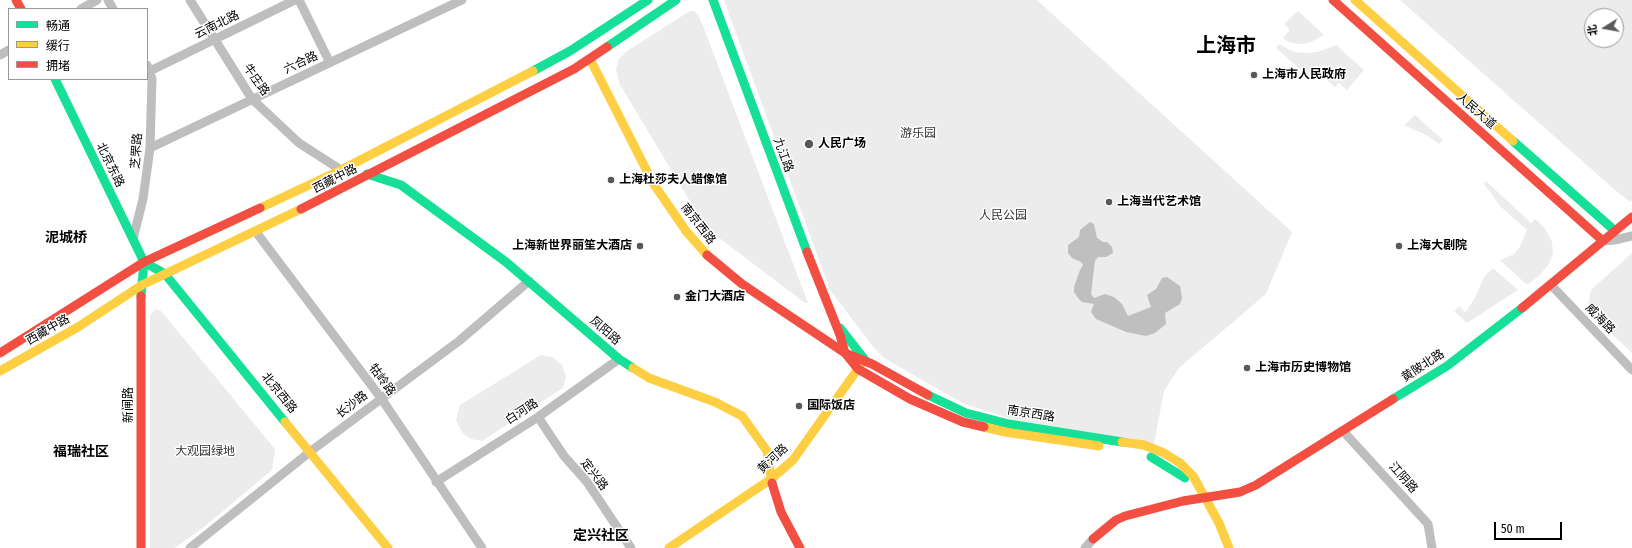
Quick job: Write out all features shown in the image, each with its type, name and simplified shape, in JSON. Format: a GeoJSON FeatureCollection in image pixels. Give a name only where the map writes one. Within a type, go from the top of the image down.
{"type":"FeatureCollection","features":[{"type":"Feature","properties":{"kind":"main road","name":"西藏中路"},"geometry":{"type":"LineString","coordinates":[[0,352],[144,262],[341,170],[484,98],[570,51],[648,0]]}},
{"type":"Feature","properties":{"kind":"main road","name":"西藏中路"},"geometry":{"type":"LineString","coordinates":[[0,372],[78,327],[142,285],[256,232],[372,174],[574,69],[676,0]]}},
{"type":"Feature","properties":{"kind":"main road","name":"九江路"},"geometry":{"type":"LineString","coordinates":[[713,0],[845,352]]}},
{"type":"Feature","properties":{"kind":"main road","name":"人民大道"},"geometry":{"type":"LineString","coordinates":[[1333,0],[1602,241]]}},
{"type":"Feature","properties":{"kind":"main road","name":"人民大道"},"geometry":{"type":"LineString","coordinates":[[1355,0],[1614,230]]}},
{"type":"Feature","properties":{"kind":"main road","name":"南京西路"},"geometry":{"type":"LineString","coordinates":[[590,59],[653,183],[686,231],[702,251],[742,284],[845,352],[865,360],[925,394],[966,413],[984,418],[1144,445],[1154,448],[1175,459],[1186,469],[1200,487],[1230,548]]}},
{"type":"Feature","properties":{"kind":"main road","name":"北京东路"},"geometry":{"type":"LineString","coordinates":[[55,80],[144,262]]}},
{"type":"Feature","properties":{"kind":"main road","name":"凤阳路"},"geometry":{"type":"LineString","coordinates":[[341,170],[372,174],[401,185],[506,262],[619,359],[649,378],[715,402],[742,416],[767,451],[771,479],[781,512],[800,548]]}},
{"type":"Feature","properties":{"kind":"main road","name":"黄陂北路"},"geometry":{"type":"LineString","coordinates":[[1093,539],[1116,520],[1125,516],[1178,502],[1240,492],[1256,485],[1446,366],[1551,285],[1614,230],[1632,217]]}},
{"type":"Feature","properties":{"kind":"main road","name":"北京西路"},"geometry":{"type":"LineString","coordinates":[[144,262],[165,274],[388,548]]}},
{"type":"Feature","properties":{"kind":"main road","name":"新闸路"},"geometry":{"type":"LineString","coordinates":[[141,548],[140,315],[144,262]]}},
{"type":"Feature","properties":{"kind":"main road","name":"九江路"},"geometry":{"type":"LineString","coordinates":[[832,317],[865,360]]}},
{"type":"Feature","properties":{"kind":"main road","name":"南京西路"},"geometry":{"type":"LineString","coordinates":[[845,352],[858,369],[910,399],[963,422],[1005,432],[1110,447],[1152,457],[1181,475],[1205,498]]}},
{"type":"Feature","properties":{"kind":"main road"},"geometry":{"type":"LineString","coordinates":[[0,376],[30,355]]}},
{"type":"Feature","properties":{"kind":"main road","name":"黄河路"},"geometry":{"type":"LineString","coordinates":[[669,548],[771,479],[793,460],[865,360]]}},
{"type":"Feature","properties":{"kind":"street"},"geometry":{"type":"LineString","coordinates":[[83,8],[97,0]]}},
{"type":"Feature","properties":{"kind":"street","name":"牛庄路"},"geometry":{"type":"LineString","coordinates":[[190,0],[252,99],[299,143],[341,170]]}},
{"type":"Feature","properties":{"kind":"street","name":"云南北路"},"geometry":{"type":"LineString","coordinates":[[149,68],[215,40],[295,0]]}},
{"type":"Feature","properties":{"kind":"street"},"geometry":{"type":"LineString","coordinates":[[299,0],[330,63]]}},
{"type":"Feature","properties":{"kind":"street","name":"六合路"},"geometry":{"type":"LineString","coordinates":[[150,148],[462,0]]}},
{"type":"Feature","properties":{"kind":"street","name":"芝罘路"},"geometry":{"type":"LineString","coordinates":[[133,239],[143,199],[150,148],[152,79],[149,68]]}},
{"type":"Feature","properties":{"kind":"street","name":"牯岭路"},"geometry":{"type":"LineString","coordinates":[[256,232],[381,398],[436,482],[482,548]]}},
{"type":"Feature","properties":{"kind":"street"},"geometry":{"type":"LineString","coordinates":[[1602,241],[1632,236]]}},
{"type":"Feature","properties":{"kind":"street","name":"长沙路"},"geometry":{"type":"LineString","coordinates":[[190,548],[310,451],[459,341],[529,281]]}},
{"type":"Feature","properties":{"kind":"street","name":"威海路"},"geometry":{"type":"LineString","coordinates":[[1551,285],[1632,370]]}},
{"type":"Feature","properties":{"kind":"street","name":"白河路"},"geometry":{"type":"LineString","coordinates":[[436,482],[538,417],[619,359]]}},
{"type":"Feature","properties":{"kind":"street","name":"定兴路"},"geometry":{"type":"LineString","coordinates":[[538,417],[564,456],[587,482],[631,548]]}},
{"type":"Feature","properties":{"kind":"street","name":"江阴路"},"geometry":{"type":"LineString","coordinates":[[1343,431],[1428,524],[1432,548]]}},
{"type":"Feature","properties":{"kind":"street"},"geometry":{"type":"LineString","coordinates":[[1085,548],[1093,539]]}},
{"type":"Feature","properties":{"kind":"green space","name":"人民公园"},"geometry":{"type":"Polygon","coordinates":[[[724,0],[1037,0],[1292,232],[1266,294],[1179,368],[1164,391],[1154,444],[1012,419],[964,404],[884,358],[874,348],[830,290],[724,0]]]}},
{"type":"Feature","properties":{"kind":"green space"},"geometry":{"type":"Polygon","coordinates":[[[1400,0],[1632,0],[1632,200],[1630,202],[1400,0]]]}},
{"type":"Feature","properties":{"kind":"green space"},"geometry":{"type":"Polygon","coordinates":[[[690,11],[694,11],[698,15],[703,26],[808,303],[805,303],[706,228],[619,83],[616,69],[619,59],[627,51],[690,11]]]}},
{"type":"Feature","properties":{"kind":"green space"},"geometry":{"type":"Polygon","coordinates":[[[1298,11],[1324,35],[1309,43],[1301,44],[1288,42],[1283,38],[1290,30],[1284,24],[1298,11]]]}},
{"type":"Feature","properties":{"kind":"green space"},"geometry":{"type":"Polygon","coordinates":[[[1279,44],[1294,52],[1308,53],[1318,52],[1336,45],[1364,70],[1347,90],[1339,83],[1335,87],[1318,72],[1311,79],[1276,48],[1279,44]]]}},
{"type":"Feature","properties":{"kind":"green space"},"geometry":{"type":"Polygon","coordinates":[[[1415,115],[1443,140],[1439,144],[1428,136],[1404,125],[1415,115]]]}},
{"type":"Feature","properties":{"kind":"green space"},"geometry":{"type":"Polygon","coordinates":[[[1486,181],[1531,223],[1535,219],[1544,227],[1552,241],[1553,253],[1549,264],[1539,276],[1528,284],[1526,284],[1500,260],[1514,254],[1519,248],[1527,230],[1501,207],[1484,184],[1486,181]]]}},
{"type":"Feature","properties":{"kind":"green space"},"geometry":{"type":"Polygon","coordinates":[[[1632,253],[1632,353],[1587,311],[1591,290],[1632,253]]]}},
{"type":"Feature","properties":{"kind":"green space"},"geometry":{"type":"Polygon","coordinates":[[[1493,268],[1518,290],[1467,323],[1454,311],[1459,306],[1465,312],[1468,309],[1476,296],[1484,277],[1493,268]]]}},
{"type":"Feature","properties":{"kind":"green space","name":"大观园绿地"},"geometry":{"type":"Polygon","coordinates":[[[155,309],[161,311],[275,449],[272,470],[204,527],[175,548],[150,548],[150,316],[155,309]]]}},
{"type":"Feature","properties":{"kind":"green space"},"geometry":{"type":"Polygon","coordinates":[[[541,355],[552,357],[562,365],[566,376],[563,388],[482,441],[471,439],[463,434],[456,420],[460,405],[541,355]]]}},
{"type":"Feature","properties":{"kind":"shaded area"},"geometry":{"type":"Polygon","coordinates":[[[1090,222],[1094,224],[1097,238],[1103,242],[1107,242],[1112,247],[1113,253],[1106,257],[1098,257],[1095,261],[1091,294],[1094,298],[1105,294],[1114,297],[1122,304],[1128,316],[1151,307],[1147,295],[1156,289],[1162,278],[1167,277],[1180,286],[1182,298],[1180,304],[1165,313],[1166,324],[1155,333],[1146,336],[1126,332],[1096,319],[1091,312],[1094,304],[1082,302],[1074,292],[1074,287],[1083,265],[1081,262],[1072,258],[1068,253],[1068,245],[1079,237],[1080,230],[1090,222]]]}},
{"type":"Feature","properties":{"kind":"traffic: fast"},"geometry":{"type":"LineString","coordinates":[[533,71],[570,51],[648,0]]}},
{"type":"Feature","properties":{"kind":"traffic: fast"},"geometry":{"type":"LineString","coordinates":[[607,47],[676,0]]}},
{"type":"Feature","properties":{"kind":"traffic: fast"},"geometry":{"type":"LineString","coordinates":[[713,0],[807,252]]}},
{"type":"Feature","properties":{"kind":"traffic: fast"},"geometry":{"type":"LineString","coordinates":[[55,80],[144,262],[141,296]]}},
{"type":"Feature","properties":{"kind":"traffic: fast"},"geometry":{"type":"LineString","coordinates":[[1513,141],[1614,230]]}},
{"type":"Feature","properties":{"kind":"traffic: fast"},"geometry":{"type":"LineString","coordinates":[[367,174],[401,185],[506,262],[619,359],[633,368]]}},
{"type":"Feature","properties":{"kind":"traffic: fast"},"geometry":{"type":"LineString","coordinates":[[144,262],[165,274],[285,422]]}},
{"type":"Feature","properties":{"kind":"traffic: fast"},"geometry":{"type":"LineString","coordinates":[[1393,399],[1447,366],[1522,308]]}},
{"type":"Feature","properties":{"kind":"traffic: fast"},"geometry":{"type":"LineString","coordinates":[[840,328],[865,360]]}},
{"type":"Feature","properties":{"kind":"traffic: fast"},"geometry":{"type":"LineString","coordinates":[[928,395],[966,413],[1009,424],[1122,442]]}},
{"type":"Feature","properties":{"kind":"traffic: fast"},"geometry":{"type":"LineString","coordinates":[[1151,457],[1185,478]]}},
{"type":"Feature","properties":{"kind":"traffic: slow"},"geometry":{"type":"LineString","coordinates":[[1355,0],[1513,141]]}},
{"type":"Feature","properties":{"kind":"traffic: slow"},"geometry":{"type":"LineString","coordinates":[[590,59],[653,183],[686,231],[707,255]]}},
{"type":"Feature","properties":{"kind":"traffic: slow"},"geometry":{"type":"LineString","coordinates":[[260,208],[341,170],[533,71]]}},
{"type":"Feature","properties":{"kind":"traffic: slow"},"geometry":{"type":"LineString","coordinates":[[0,371],[78,327],[142,285],[301,209]]}},
{"type":"Feature","properties":{"kind":"traffic: slow"},"geometry":{"type":"LineString","coordinates":[[669,548],[771,479],[793,460],[862,363]]}},
{"type":"Feature","properties":{"kind":"traffic: slow"},"geometry":{"type":"LineString","coordinates":[[633,368],[649,378],[715,402],[742,416],[767,451],[772,483]]}},
{"type":"Feature","properties":{"kind":"traffic: slow"},"geometry":{"type":"LineString","coordinates":[[285,422],[388,548]]}},
{"type":"Feature","properties":{"kind":"traffic: slow"},"geometry":{"type":"LineString","coordinates":[[984,427],[1005,432],[1099,446]]}},
{"type":"Feature","properties":{"kind":"traffic: slow"},"geometry":{"type":"LineString","coordinates":[[1122,442],[1144,445],[1164,453],[1180,463],[1193,476],[1219,523],[1229,548]]}},
{"type":"Feature","properties":{"kind":"traffic: jam"},"geometry":{"type":"LineString","coordinates":[[16,0],[20,8]]}},
{"type":"Feature","properties":{"kind":"traffic: jam"},"geometry":{"type":"LineString","coordinates":[[1333,0],[1603,241]]}},
{"type":"Feature","properties":{"kind":"traffic: jam"},"geometry":{"type":"LineString","coordinates":[[301,209],[574,69],[607,47]]}},
{"type":"Feature","properties":{"kind":"traffic: jam"},"geometry":{"type":"LineString","coordinates":[[0,353],[144,262],[260,208]]}},
{"type":"Feature","properties":{"kind":"traffic: jam"},"geometry":{"type":"LineString","coordinates":[[1522,308],[1632,217]]}},
{"type":"Feature","properties":{"kind":"traffic: jam"},"geometry":{"type":"LineString","coordinates":[[807,252],[840,335],[845,353],[858,369],[910,399],[963,422],[984,427]]}},
{"type":"Feature","properties":{"kind":"traffic: jam"},"geometry":{"type":"LineString","coordinates":[[707,255],[742,284],[845,353],[872,364],[928,395]]}},
{"type":"Feature","properties":{"kind":"traffic: jam"},"geometry":{"type":"LineString","coordinates":[[141,296],[141,548]]}},
{"type":"Feature","properties":{"kind":"traffic: jam"},"geometry":{"type":"LineString","coordinates":[[1093,539],[1116,520],[1125,516],[1183,501],[1240,492],[1256,485],[1393,399]]}},
{"type":"Feature","properties":{"kind":"traffic: jam"},"geometry":{"type":"LineString","coordinates":[[772,483],[781,512],[800,548]]}},
{"type":"Feature","properties":{"kind":"place","name":"上海市人民政府"},"geometry":{"type":"Point","coordinates":[1254,75]}},
{"type":"Feature","properties":{"kind":"place","name":"人民广场"},"geometry":{"type":"Point","coordinates":[809,144]}},
{"type":"Feature","properties":{"kind":"place","name":"上海杜莎夫人蜡像馆"},"geometry":{"type":"Point","coordinates":[611,180]}},
{"type":"Feature","properties":{"kind":"place","name":"上海当代艺术馆"},"geometry":{"type":"Point","coordinates":[1109,202]}},
{"type":"Feature","properties":{"kind":"place","name":"上海新世界丽笙大酒店"},"geometry":{"type":"Point","coordinates":[640,246]}},
{"type":"Feature","properties":{"kind":"place","name":"上海大剧院"},"geometry":{"type":"Point","coordinates":[1399,246]}},
{"type":"Feature","properties":{"kind":"place","name":"金门大酒店"},"geometry":{"type":"Point","coordinates":[677,297]}},
{"type":"Feature","properties":{"kind":"place","name":"上海市历史博物馆"},"geometry":{"type":"Point","coordinates":[1247,368]}},
{"type":"Feature","properties":{"kind":"place","name":"国际饭店"},"geometry":{"type":"Point","coordinates":[799,406]}},
{"type":"Feature","properties":{"kind":"district","name":"上海市"},"geometry":{"type":"Point","coordinates":[1226,46]}},
{"type":"Feature","properties":{"kind":"district","name":"泥城桥"},"geometry":{"type":"Point","coordinates":[66,238]}},
{"type":"Feature","properties":{"kind":"district","name":"福瑞社区"},"geometry":{"type":"Point","coordinates":[81,452]}},
{"type":"Feature","properties":{"kind":"district","name":"定兴社区"},"geometry":{"type":"Point","coordinates":[601,536]}},
{"type":"Feature","properties":{"kind":"park label","name":"游乐园"},"geometry":{"type":"Point","coordinates":[918,134]}}]}
